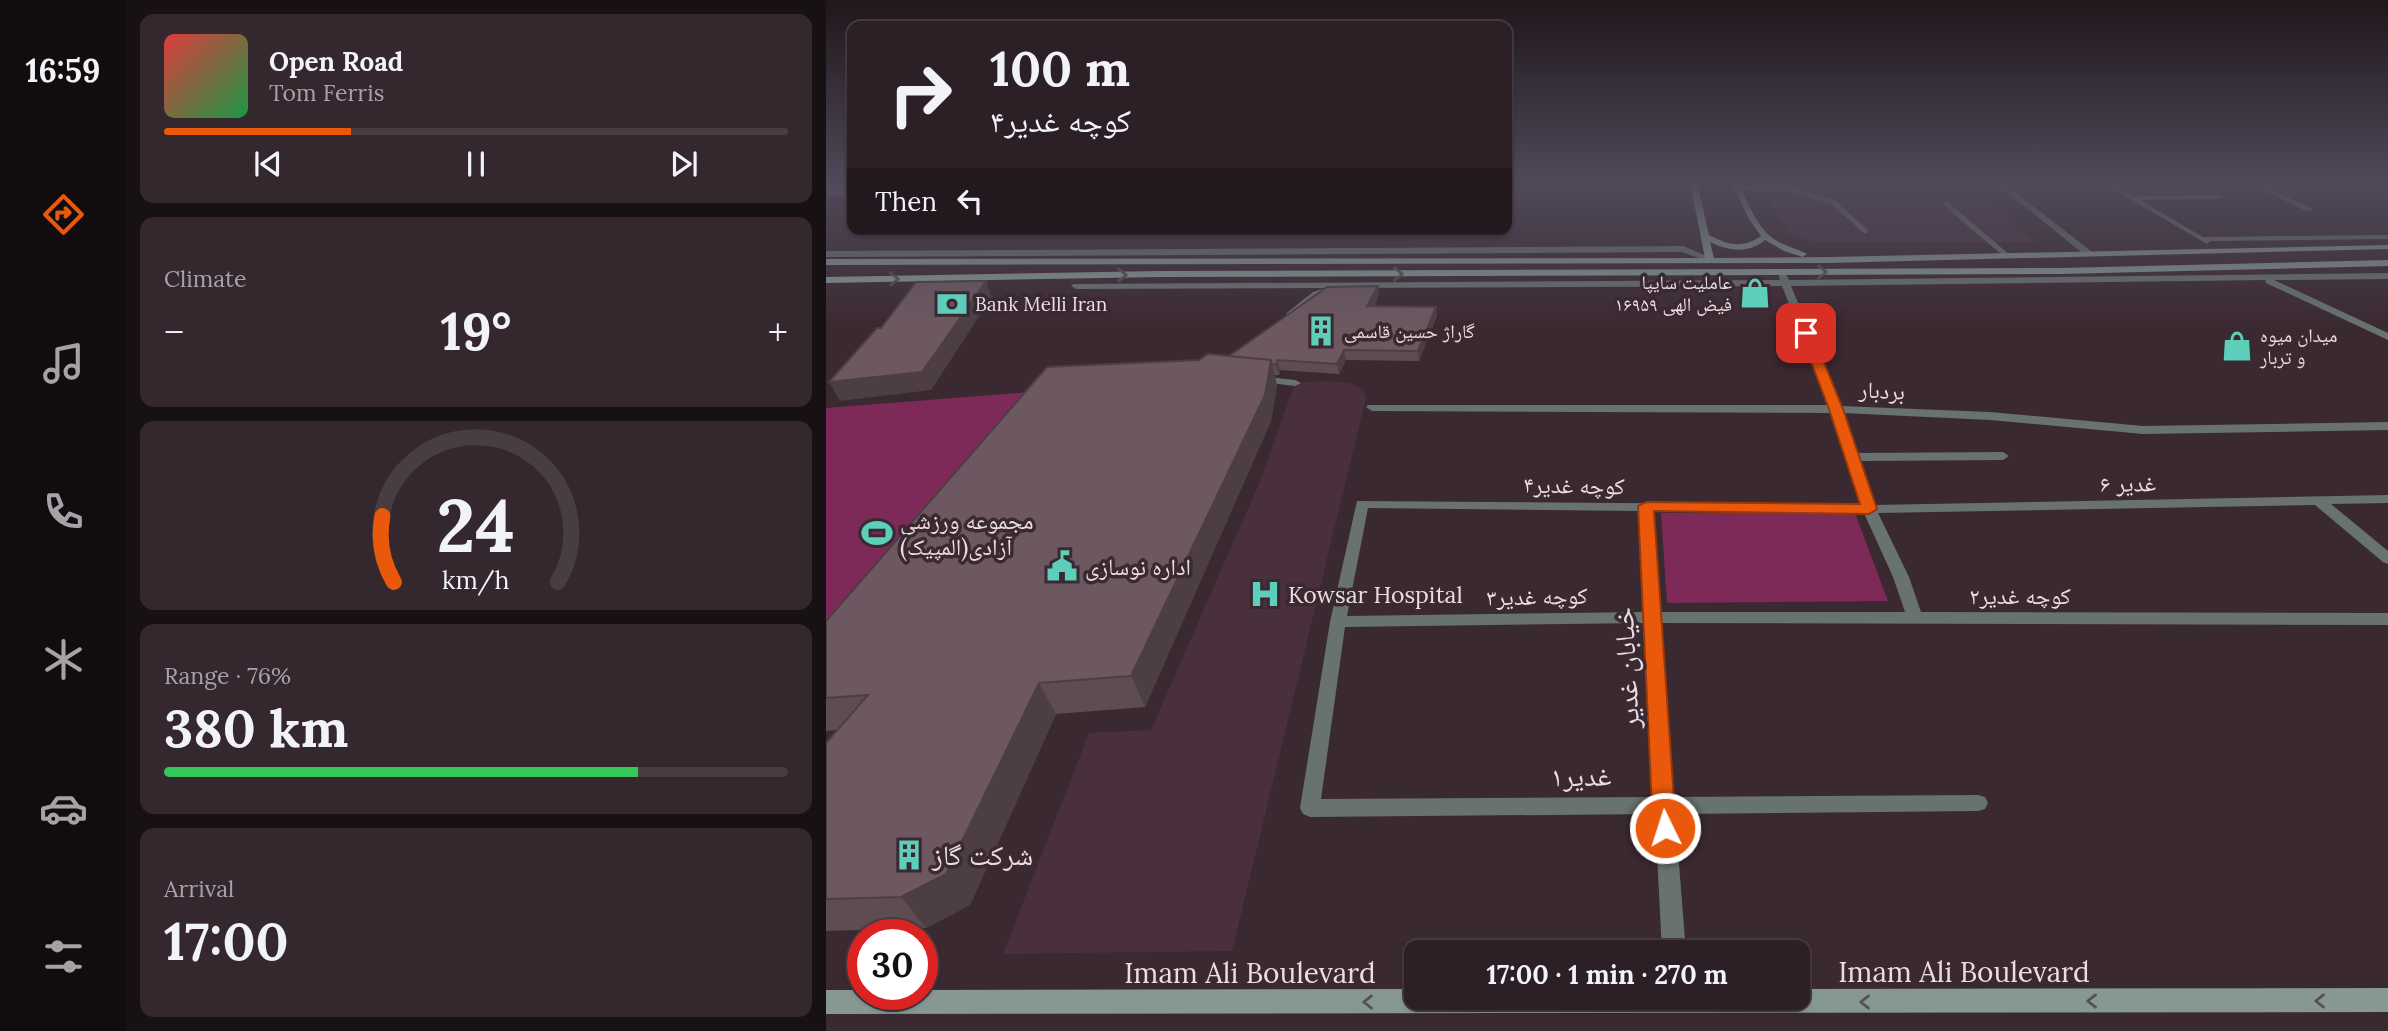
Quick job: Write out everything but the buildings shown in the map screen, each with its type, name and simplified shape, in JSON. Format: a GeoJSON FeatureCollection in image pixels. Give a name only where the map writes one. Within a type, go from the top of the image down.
{"type":"FeatureCollection","features":[{"type":"Feature","properties":{"kind":"main road"},"geometry":{"type":"LineString","coordinates":[[1705,230],[1710,259]]}},
{"type":"Feature","properties":{"kind":"main road"},"geometry":{"type":"LineString","coordinates":[[1759,230],[1763,238],[1790,251],[1828,260]]}},
{"type":"Feature","properties":{"kind":"main road"},"geometry":{"type":"LineString","coordinates":[[1707,237],[1726,247],[1738,248],[1749,247],[1763,238]]}},
{"type":"Feature","properties":{"kind":"main road"},"geometry":{"type":"LineString","coordinates":[[826,262],[1517,255],[1828,260],[2388,247]]}},
{"type":"Feature","properties":{"kind":"main road"},"geometry":{"type":"LineString","coordinates":[[2298,248],[2290,253],[2308,260],[2366,264]]}},
{"type":"Feature","properties":{"kind":"main road"},"geometry":{"type":"LineString","coordinates":[[2221,250],[2251,257],[2259,262],[2240,267]]}},
{"type":"Feature","properties":{"kind":"main road"},"geometry":{"type":"LineString","coordinates":[[1075,261],[1085,253]]}},
{"type":"Feature","properties":{"kind":"main road"},"geometry":{"type":"LineString","coordinates":[[887,262],[900,254]]}},
{"type":"Feature","properties":{"kind":"main road"},"geometry":{"type":"LineString","coordinates":[[826,280],[1267,274],[1783,278],[2388,263]]}},
{"type":"Feature","properties":{"kind":"main road","name":"Imam Ali Boulevard"},"geometry":{"type":"LineString","coordinates":[[1810,1000],[2388,1000]]}},
{"type":"Feature","properties":{"kind":"main road","name":"Imam Ali Boulevard"},"geometry":{"type":"LineString","coordinates":[[826,1002],[1404,1001]]}},
{"type":"Feature","properties":{"kind":"street"},"geometry":{"type":"LineString","coordinates":[[2058,230],[2088,253]]}},
{"type":"Feature","properties":{"kind":"street"},"geometry":{"type":"LineString","coordinates":[[2186,230],[2221,250]]}},
{"type":"Feature","properties":{"kind":"street"},"geometry":{"type":"LineString","coordinates":[[2201,239],[2388,237]]}},
{"type":"Feature","properties":{"kind":"street"},"geometry":{"type":"LineString","coordinates":[[826,254],[1517,255]]}},
{"type":"Feature","properties":{"kind":"street"},"geometry":{"type":"LineString","coordinates":[[2240,267],[2388,337]]}},
{"type":"Feature","properties":{"kind":"street"},"geometry":{"type":"LineString","coordinates":[[1267,274],[1316,294]]}},
{"type":"Feature","properties":{"kind":"street"},"geometry":{"type":"LineString","coordinates":[[1280,322],[1316,294],[1367,274]]}},
{"type":"Feature","properties":{"kind":"street"},"geometry":{"type":"LineString","coordinates":[[1076,286],[1783,278],[2265,279],[2388,276]]}},
{"type":"Feature","properties":{"kind":"street"},"geometry":{"type":"LineString","coordinates":[[1783,278],[1836,409],[1869,509],[1901,577],[1915,617]]}},
{"type":"Feature","properties":{"kind":"street"},"geometry":{"type":"LineString","coordinates":[[1245,377],[1295,383]]}},
{"type":"Feature","properties":{"kind":"street","name":"بردبار"},"geometry":{"type":"LineString","coordinates":[[1372,407],[1836,409],[1990,416],[2143,430],[2388,426]]}},
{"type":"Feature","properties":{"kind":"street"},"geometry":{"type":"LineString","coordinates":[[1852,457],[2003,456]]}},
{"type":"Feature","properties":{"kind":"street","name":"غدیر ۶"},"geometry":{"type":"LineString","coordinates":[[1869,509],[2388,499]]}},
{"type":"Feature","properties":{"kind":"street"},"geometry":{"type":"LineString","coordinates":[[2319,501],[2388,559]]}},
{"type":"Feature","properties":{"kind":"street","name":"کوچه غدیر۴"},"geometry":{"type":"LineString","coordinates":[[1338,622],[1362,504],[1869,509]]}},
{"type":"Feature","properties":{"kind":"street","name":"خیابان غدیر"},"geometry":{"type":"LineString","coordinates":[[1646,506],[1673,940]]}},
{"type":"Feature","properties":{"kind":"street","name":"کوچه غدیر۳"},"geometry":{"type":"LineString","coordinates":[[1338,622],[1653,617]]}},
{"type":"Feature","properties":{"kind":"street","name":"کوچه غدیر۲"},"geometry":{"type":"LineString","coordinates":[[1653,617],[2388,619]]}},
{"type":"Feature","properties":{"kind":"street","name":"غدیر۱"},"geometry":{"type":"LineString","coordinates":[[1338,622],[1310,808],[1663,803],[1978,803]]}},
{"type":"Feature","properties":{"kind":"lane"},"geometry":{"type":"LineString","coordinates":[[1977,230],[2006,255]]}},
{"type":"Feature","properties":{"kind":"shaded area"},"geometry":{"type":"Polygon","coordinates":[[[1787,230],[2022,230],[2037,242],[1814,242],[1790,235],[1787,230]]]}},
{"type":"Feature","properties":{"kind":"shaded area","name":"Kowsar Hospital"},"geometry":{"type":"Polygon","coordinates":[[[1295,383],[1350,383],[1363,390],[1366,398],[1232,951],[1003,954],[1089,733],[1151,730],[1261,479],[1295,383]]]}},
{"type":"Feature","properties":{"kind":"shaded area","name":"مجموعه ورزشی آزادی(المپیک)"},"geometry":{"type":"Polygon","coordinates":[[[1044,391],[826,657],[826,408],[1044,391]]]}},
{"type":"Feature","properties":{"kind":"shaded area"},"geometry":{"type":"Polygon","coordinates":[[[1661,513],[1855,513],[1888,601],[1667,603],[1661,513]]]}},
{"type":"Feature","properties":{"kind":"place","name":"عاملیت سایپا ۱۶۹۵۹ فیض الهی"},"geometry":{"type":"Point","coordinates":[1755,293]}},
{"type":"Feature","properties":{"kind":"place","name":"Bank Melli Iran"},"geometry":{"type":"Point","coordinates":[952,304]}},
{"type":"Feature","properties":{"kind":"place","name":"گاراژ حسین قاسمی"},"geometry":{"type":"Point","coordinates":[1321,331]}},
{"type":"Feature","properties":{"kind":"place","name":"میدان میوه و تربار"},"geometry":{"type":"Point","coordinates":[2237,346]}},
{"type":"Feature","properties":{"kind":"place","name":"مجموعه ورزشی آزادی(المپیک)"},"geometry":{"type":"Point","coordinates":[877,533]}},
{"type":"Feature","properties":{"kind":"place","name":"اداره نوسازی"},"geometry":{"type":"Point","coordinates":[1062,566]}},
{"type":"Feature","properties":{"kind":"place","name":"Kowsar Hospital"},"geometry":{"type":"Point","coordinates":[1265,594]}},
{"type":"Feature","properties":{"kind":"place","name":"شرکت گاز"},"geometry":{"type":"Point","coordinates":[909,855]}},
{"type":"Feature","properties":{"kind":"route"},"geometry":{"type":"LineString","coordinates":[[1665,828],[1646,506],[1869,509],[1836,409],[1806,333]]}}]}
